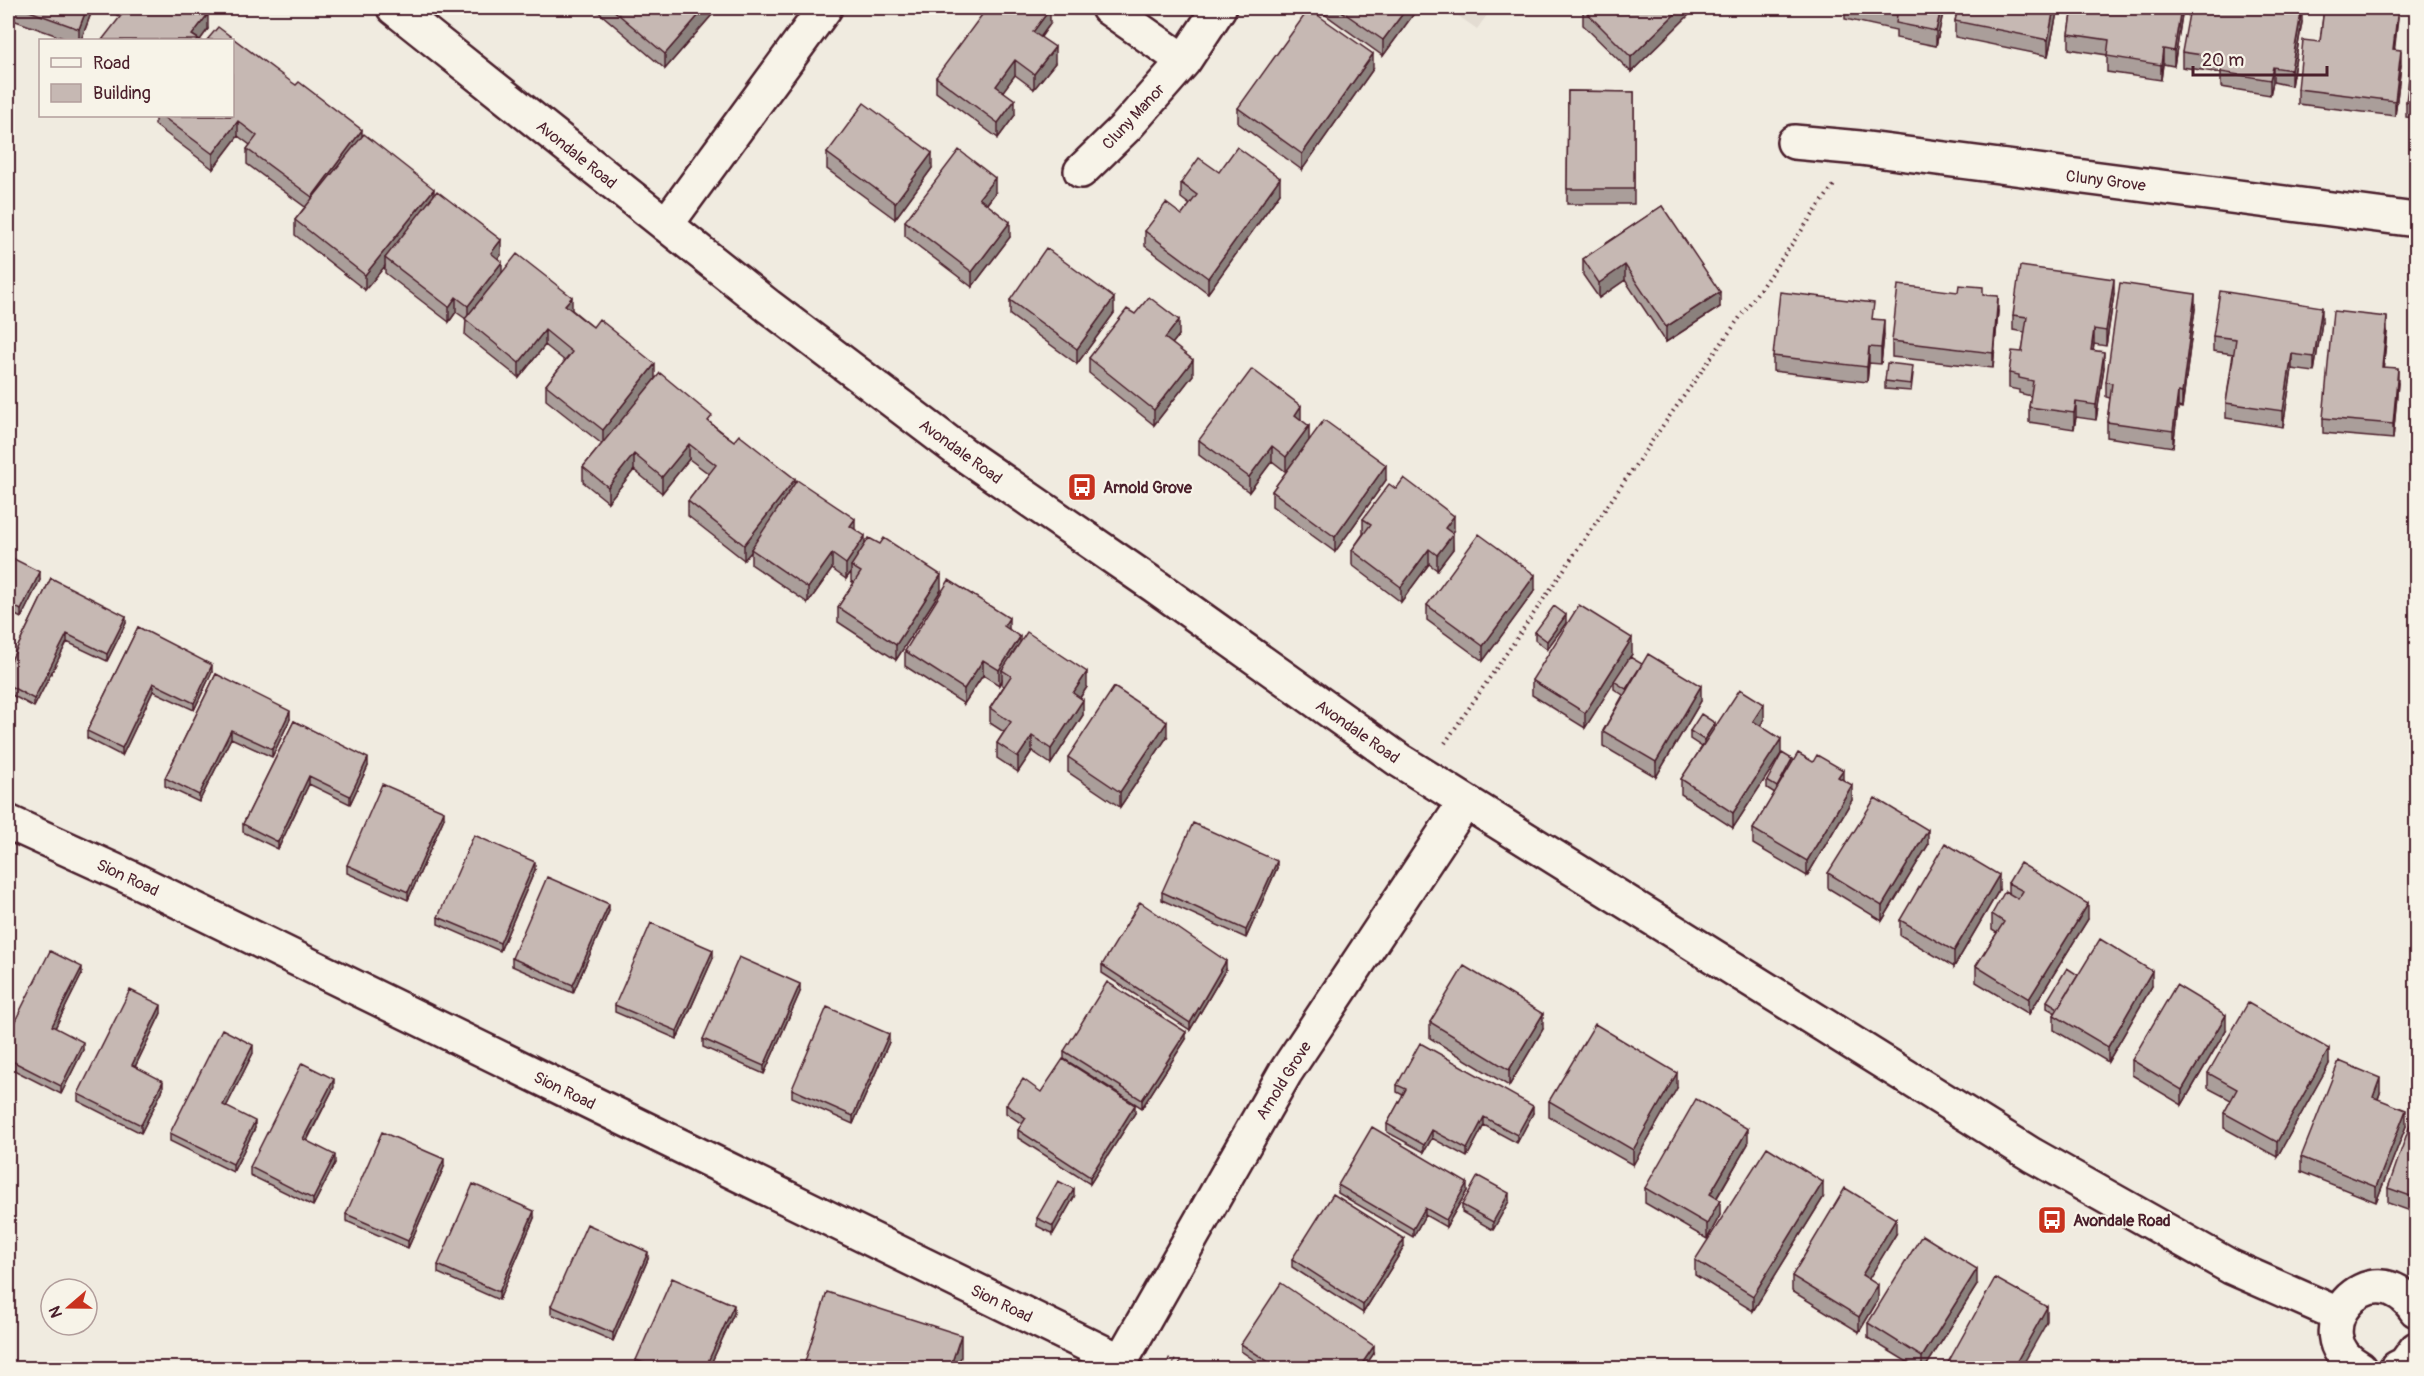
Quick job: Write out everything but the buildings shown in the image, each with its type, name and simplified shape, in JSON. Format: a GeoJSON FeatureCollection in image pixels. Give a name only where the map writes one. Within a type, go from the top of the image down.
{"type":"FeatureCollection","features":[{"type":"Feature","properties":{"kind":"street","name":"Avondale Road"},"geometry":{"type":"LineString","coordinates":[[394,8],[768,306],[962,453],[1155,585],[1423,776],[2032,1155],[2231,1267],[2342,1308]]}},
{"type":"Feature","properties":{"kind":"street"},"geometry":{"type":"LineString","coordinates":[[666,225],[825,8]]}},
{"type":"Feature","properties":{"kind":"street"},"geometry":{"type":"LineString","coordinates":[[1108,8],[1184,61]]}},
{"type":"Feature","properties":{"kind":"street","name":"Cluny Manor"},"geometry":{"type":"LineString","coordinates":[[1082,171],[1126,127],[1184,61],[1220,8]]}},
{"type":"Feature","properties":{"kind":"street","name":"Cluny Grove"},"geometry":{"type":"LineString","coordinates":[[1794,142],[1860,148],[2416,220]]}},
{"type":"Feature","properties":{"kind":"street","name":"Arnold Grove"},"geometry":{"type":"LineString","coordinates":[[1119,1365],[1285,1073],[1465,802]]}},
{"type":"Feature","properties":{"kind":"street","name":"Sion Road"},"geometry":{"type":"LineString","coordinates":[[8,822],[131,878],[1119,1365]]}},
{"type":"Feature","properties":{"kind":"street"},"geometry":{"type":"LineString","coordinates":[[2360,1368],[2343,1355],[2337,1342],[2335,1328],[2342,1308],[2357,1292],[2370,1287],[2385,1287],[2399,1292],[2410,1300],[2416,1310]]}},
{"type":"Feature","properties":{"kind":"path"},"geometry":{"type":"LineString","coordinates":[[1423,776],[1654,438],[1860,148]]}},
{"type":"Feature","properties":{"kind":"shaded area"},"geometry":{"type":"Polygon","coordinates":[[[1447,8],[1492,8],[1477,29],[1447,8]]]}},
{"type":"Feature","properties":{"kind":"place","name":"Arnold Grove"},"geometry":{"type":"Point","coordinates":[1082,487]}},
{"type":"Feature","properties":{"kind":"place","name":"Avondale Road"},"geometry":{"type":"Point","coordinates":[2052,1220]}}]}
